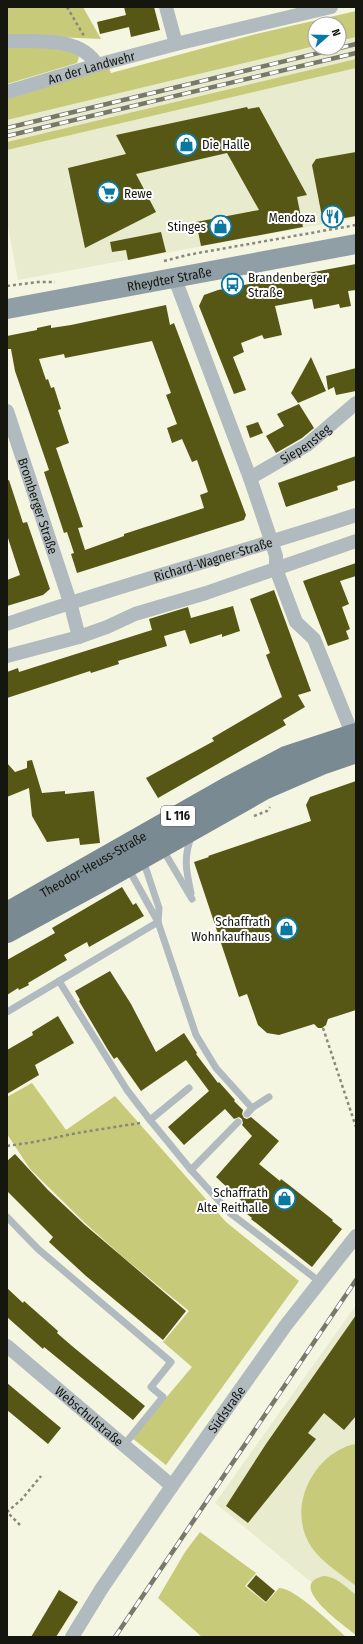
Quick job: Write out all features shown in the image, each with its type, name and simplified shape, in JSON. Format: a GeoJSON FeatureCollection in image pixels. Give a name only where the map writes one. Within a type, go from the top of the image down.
{"type":"FeatureCollection","features":[{"type":"Feature","properties":{"kind":"main road","name":"Rheydter Straße"},"geometry":{"type":"LineString","coordinates":[[7,309],[175,279],[356,244]]}},
{"type":"Feature","properties":{"kind":"main road","name":"Theodor-Heuss-Straße"},"geometry":{"type":"LineString","coordinates":[[7,913],[129,855],[163,845],[264,789],[324,763],[355,740]]}},
{"type":"Feature","properties":{"kind":"main road","name":"Theodor-Heuss-Straße"},"geometry":{"type":"LineString","coordinates":[[7,932],[129,855],[170,820],[227,788],[286,758],[355,740]]}},
{"type":"Feature","properties":{"kind":"street"},"geometry":{"type":"LineString","coordinates":[[166,7],[176,44]]}},
{"type":"Feature","properties":{"kind":"street","name":"An der Landwehr"},"geometry":{"type":"LineString","coordinates":[[7,92],[95,61],[176,44],[331,7]]}},
{"type":"Feature","properties":{"kind":"street"},"geometry":{"type":"LineString","coordinates":[[7,41],[65,43],[79,48],[95,61]]}},
{"type":"Feature","properties":{"kind":"street"},"geometry":{"type":"LineString","coordinates":[[175,279],[250,478],[272,542],[276,556],[276,569],[296,622],[314,639],[355,740]]}},
{"type":"Feature","properties":{"kind":"street","name":"Siepensteg"},"geometry":{"type":"LineString","coordinates":[[250,478],[307,446],[356,403]]}},
{"type":"Feature","properties":{"kind":"street","name":"Bromberger Straße"},"geometry":{"type":"LineString","coordinates":[[7,411],[70,602]]}},
{"type":"Feature","properties":{"kind":"street","name":"Richard-Wagner-Straße"},"geometry":{"type":"LineString","coordinates":[[7,624],[70,602],[272,542],[356,515]]}},
{"type":"Feature","properties":{"kind":"street","name":"Richard-Wagner-Straße"},"geometry":{"type":"LineString","coordinates":[[7,656],[79,637],[107,627],[135,614],[206,593],[356,541]]}},
{"type":"Feature","properties":{"kind":"street"},"geometry":{"type":"LineString","coordinates":[[70,602],[79,637]]}},
{"type":"Feature","properties":{"kind":"street","name":"Südstraße"},"geometry":{"type":"LineString","coordinates":[[72,1637],[102,1588],[286,1325],[356,1236]]}},
{"type":"Feature","properties":{"kind":"street","name":"Webschulstraße"},"geometry":{"type":"LineString","coordinates":[[7,1346],[172,1486]]}},
{"type":"Feature","properties":{"kind":"lane"},"geometry":{"type":"LineString","coordinates":[[170,820],[163,845],[166,855],[192,899],[185,865],[189,842],[196,826]]}},
{"type":"Feature","properties":{"kind":"lane"},"geometry":{"type":"LineString","coordinates":[[129,855],[132,875],[158,922],[196,1035],[216,1068],[249,1111],[269,1097]]}},
{"type":"Feature","properties":{"kind":"lane"},"geometry":{"type":"LineString","coordinates":[[129,855],[145,866],[159,908],[158,922]]}},
{"type":"Feature","properties":{"kind":"lane"},"geometry":{"type":"LineString","coordinates":[[7,1012],[158,922]]}},
{"type":"Feature","properties":{"kind":"lane"},"geometry":{"type":"LineString","coordinates":[[58,981],[127,1090],[191,1170],[230,1213],[320,1282]]}},
{"type":"Feature","properties":{"kind":"lane"},"geometry":{"type":"LineString","coordinates":[[150,1120],[189,1088]]}},
{"type":"Feature","properties":{"kind":"lane"},"geometry":{"type":"LineString","coordinates":[[191,1170],[238,1122]]}},
{"type":"Feature","properties":{"kind":"lane"},"geometry":{"type":"LineString","coordinates":[[7,1217],[38,1249],[171,1362],[151,1387],[163,1397],[124,1445]]}},
{"type":"Feature","properties":{"kind":"path"},"geometry":{"type":"LineString","coordinates":[[67,7],[86,39],[95,61]]}},
{"type":"Feature","properties":{"kind":"path"},"geometry":{"type":"LineString","coordinates":[[158,263],[187,255],[356,224]]}},
{"type":"Feature","properties":{"kind":"path"},"geometry":{"type":"LineString","coordinates":[[7,286],[61,281]]}},
{"type":"Feature","properties":{"kind":"path"},"geometry":{"type":"LineString","coordinates":[[323,1028],[356,1127]]}},
{"type":"Feature","properties":{"kind":"path"},"geometry":{"type":"LineString","coordinates":[[7,1146],[135,1124],[150,1120]]}},
{"type":"Feature","properties":{"kind":"path"},"geometry":{"type":"LineString","coordinates":[[20,1524],[7,1512],[22,1499],[41,1476]]}},
{"type":"Feature","properties":{"kind":"shaded area"},"geometry":{"type":"Polygon","coordinates":[[[356,37],[356,59],[7,142],[7,120],[307,48],[307,56],[347,56],[347,39],[356,37]]]}},
{"type":"Feature","properties":{"kind":"shaded area"},"geometry":{"type":"Polygon","coordinates":[[[356,68],[356,218],[18,280],[7,222],[7,150],[356,68]]]}},
{"type":"Feature","properties":{"kind":"shaded area"},"geometry":{"type":"Polygon","coordinates":[[[356,1305],[356,1619],[215,1503],[356,1305]]]}},
{"type":"Feature","properties":{"kind":"green space"},"geometry":{"type":"Polygon","coordinates":[[[7,7],[83,7],[101,39],[7,35],[7,7]]]}},
{"type":"Feature","properties":{"kind":"green space"},"geometry":{"type":"Polygon","coordinates":[[[356,11],[356,37],[347,39],[347,16],[334,16],[356,11]]]}},
{"type":"Feature","properties":{"kind":"green space"},"geometry":{"type":"Polygon","coordinates":[[[307,22],[307,48],[7,120],[7,99],[109,68],[111,73],[256,34],[307,22]]]}},
{"type":"Feature","properties":{"kind":"green space"},"geometry":{"type":"Polygon","coordinates":[[[7,45],[70,48],[79,57],[77,63],[7,84],[7,45]]]}},
{"type":"Feature","properties":{"kind":"green space"},"geometry":{"type":"Polygon","coordinates":[[[356,59],[356,68],[7,150],[7,142],[356,59]]]}},
{"type":"Feature","properties":{"kind":"green space"},"geometry":{"type":"Polygon","coordinates":[[[32,1083],[66,1130],[115,1096],[226,1222],[299,1281],[166,1465],[132,1438],[192,1367],[163,1342],[189,1311],[123,1257],[86,1224],[30,1169],[7,1134],[7,1097],[32,1083]]]}},
{"type":"Feature","properties":{"kind":"green space"},"geometry":{"type":"Polygon","coordinates":[[[356,1444],[356,1586],[327,1564],[312,1548],[302,1523],[301,1511],[307,1486],[313,1474],[321,1464],[337,1451],[356,1444]]]}},
{"type":"Feature","properties":{"kind":"green space"},"geometry":{"type":"Polygon","coordinates":[[[200,1532],[256,1573],[245,1586],[266,1603],[279,1588],[286,1589],[314,1608],[346,1637],[202,1637],[158,1598],[185,1552],[200,1532]]]}},
{"type":"Feature","properties":{"kind":"green space"},"geometry":{"type":"Polygon","coordinates":[[[324,1576],[337,1580],[356,1595],[356,1635],[330,1614],[314,1596],[311,1587],[313,1580],[324,1576]]]}},
{"type":"Feature","properties":{"kind":"building"},"geometry":{"type":"Polygon","coordinates":[[[124,7],[154,7],[160,30],[131,37],[129,27],[100,34],[97,22],[126,15],[124,7]]]}},
{"type":"Feature","properties":{"kind":"building"},"geometry":{"type":"Polygon","coordinates":[[[247,107],[248,109],[259,107],[307,195],[297,197],[303,227],[201,246],[196,222],[259,210],[227,153],[136,174],[156,212],[85,248],[68,168],[126,154],[116,135],[247,107]]]}},
{"type":"Feature","properties":{"kind":"building"},"geometry":{"type":"Polygon","coordinates":[[[356,152],[356,216],[323,222],[312,165],[316,159],[356,152]]]}},
{"type":"Feature","properties":{"kind":"building"},"geometry":{"type":"Polygon","coordinates":[[[161,232],[166,252],[128,260],[126,250],[112,252],[110,242],[161,232]]]}},
{"type":"Feature","properties":{"kind":"building"},"geometry":{"type":"Polygon","coordinates":[[[356,264],[356,290],[348,291],[351,306],[340,308],[339,304],[314,309],[312,299],[275,306],[282,335],[264,339],[262,335],[241,343],[244,352],[233,357],[246,390],[234,394],[199,306],[204,295],[218,290],[356,264]]]}},
{"type":"Feature","properties":{"kind":"building"},"geometry":{"type":"Polygon","coordinates":[[[166,305],[170,325],[174,323],[246,515],[244,520],[77,573],[71,554],[74,553],[67,532],[64,533],[44,472],[49,470],[15,371],[11,349],[7,349],[7,336],[37,330],[37,328],[51,325],[51,328],[166,305]],[[152,341],[65,358],[64,354],[39,359],[46,380],[48,379],[51,388],[54,387],[61,409],[58,410],[69,443],[56,448],[83,527],[78,528],[85,550],[124,536],[124,534],[204,508],[200,495],[208,492],[197,460],[192,462],[182,439],[172,443],[167,428],[177,424],[166,395],[171,393],[152,341]]]}},
{"type":"Feature","properties":{"kind":"building"},"geometry":{"type":"Polygon","coordinates":[[[311,357],[326,391],[298,403],[291,393],[311,357]]]}},
{"type":"Feature","properties":{"kind":"building"},"geometry":{"type":"Polygon","coordinates":[[[356,368],[356,391],[336,395],[334,387],[328,390],[326,376],[356,368]]]}},
{"type":"Feature","properties":{"kind":"building"},"geometry":{"type":"Polygon","coordinates":[[[299,404],[314,428],[302,438],[276,453],[266,436],[284,426],[277,414],[299,404]]]}},
{"type":"Feature","properties":{"kind":"building"},"geometry":{"type":"Polygon","coordinates":[[[258,422],[263,433],[250,438],[246,426],[258,422]]]}},
{"type":"Feature","properties":{"kind":"building"},"geometry":{"type":"Polygon","coordinates":[[[356,456],[356,480],[337,486],[338,490],[286,507],[278,483],[356,456]]]}},
{"type":"Feature","properties":{"kind":"building"},"geometry":{"type":"Polygon","coordinates":[[[9,480],[23,523],[27,522],[50,589],[43,595],[7,606],[7,580],[20,575],[7,535],[7,481],[9,480]]]}},
{"type":"Feature","properties":{"kind":"building"},"geometry":{"type":"Polygon","coordinates":[[[356,563],[356,576],[340,581],[349,604],[342,607],[350,629],[346,631],[349,639],[328,646],[303,581],[356,563]]]}},
{"type":"Feature","properties":{"kind":"building"},"geometry":{"type":"Polygon","coordinates":[[[274,590],[311,691],[298,695],[305,707],[283,720],[286,725],[158,798],[146,778],[214,741],[212,738],[282,697],[266,655],[270,653],[250,599],[274,590]]]}},
{"type":"Feature","properties":{"kind":"building"},"geometry":{"type":"Polygon","coordinates":[[[233,606],[240,631],[222,637],[222,634],[190,644],[185,630],[164,636],[167,646],[118,661],[119,664],[91,673],[90,671],[7,698],[7,672],[18,668],[19,672],[152,630],[149,619],[188,607],[191,618],[233,606]]]}},
{"type":"Feature","properties":{"kind":"building"},"geometry":{"type":"Polygon","coordinates":[[[32,760],[42,793],[65,791],[65,794],[94,791],[100,843],[80,845],[79,838],[47,842],[32,816],[29,788],[7,797],[7,763],[15,772],[27,768],[27,761],[32,760]]]}},
{"type":"Feature","properties":{"kind":"building","name":"Schaffrath Wohnkaufhaus"},"geometry":{"type":"Polygon","coordinates":[[[356,781],[356,1010],[328,1019],[326,1025],[322,1028],[318,1028],[314,1024],[279,1035],[267,1033],[258,1025],[247,994],[239,997],[194,862],[311,821],[306,805],[310,797],[356,781]]]}},
{"type":"Feature","properties":{"kind":"building"},"geometry":{"type":"Polygon","coordinates":[[[122,887],[133,905],[136,903],[144,916],[89,947],[87,942],[64,955],[67,960],[28,983],[29,985],[19,990],[18,988],[7,995],[7,960],[55,933],[52,928],[122,887]]]}},
{"type":"Feature","properties":{"kind":"building"},"geometry":{"type":"Polygon","coordinates":[[[110,971],[131,1004],[156,1052],[184,1033],[197,1053],[196,1054],[218,1083],[219,1082],[243,1110],[242,1114],[244,1118],[247,1119],[251,1117],[279,1141],[259,1164],[280,1181],[281,1179],[289,1185],[342,1229],[312,1267],[251,1219],[252,1218],[242,1210],[246,1205],[216,1177],[252,1136],[242,1125],[242,1119],[239,1117],[234,1119],[225,1109],[184,1145],[168,1127],[209,1091],[186,1060],[141,1091],[117,1057],[114,1059],[79,1001],[80,1000],[75,991],[110,971]]]}},
{"type":"Feature","properties":{"kind":"building"},"geometry":{"type":"Polygon","coordinates":[[[58,1016],[74,1043],[35,1065],[39,1075],[7,1094],[7,1050],[33,1035],[32,1032],[58,1016]]]}},
{"type":"Feature","properties":{"kind":"building"},"geometry":{"type":"Polygon","coordinates":[[[15,1154],[48,1190],[85,1225],[186,1311],[163,1340],[86,1276],[49,1242],[53,1237],[7,1191],[7,1161],[15,1154]]]}},
{"type":"Feature","properties":{"kind":"building"},"geometry":{"type":"Polygon","coordinates":[[[7,1288],[58,1331],[57,1333],[72,1346],[145,1406],[133,1420],[44,1347],[43,1349],[7,1317],[7,1288]]]}},
{"type":"Feature","properties":{"kind":"building"},"geometry":{"type":"Polygon","coordinates":[[[356,1315],[356,1416],[344,1430],[324,1413],[308,1433],[316,1439],[248,1523],[226,1506],[266,1444],[356,1315]]]}},
{"type":"Feature","properties":{"kind":"building"},"geometry":{"type":"Polygon","coordinates":[[[7,1383],[61,1428],[48,1444],[7,1410],[7,1383]]]}},
{"type":"Feature","properties":{"kind":"building"},"geometry":{"type":"Polygon","coordinates":[[[256,1575],[275,1591],[266,1602],[247,1586],[256,1575]]]}},
{"type":"Feature","properties":{"kind":"building"},"geometry":{"type":"Polygon","coordinates":[[[59,1590],[78,1602],[56,1637],[31,1637],[59,1590]]]}},
{"type":"Feature","properties":{"kind":"railway"},"geometry":{"type":"LineString","coordinates":[[7,128],[356,44]]}},
{"type":"Feature","properties":{"kind":"railway"},"geometry":{"type":"LineString","coordinates":[[7,136],[356,53]]}},
{"type":"Feature","properties":{"kind":"railway"},"geometry":{"type":"LineString","coordinates":[[115,1637],[356,1280]]}},
{"type":"Feature","properties":{"kind":"place","name":"Die Halle"},"geometry":{"type":"Point","coordinates":[187,144]}},
{"type":"Feature","properties":{"kind":"place","name":"Rewe"},"geometry":{"type":"Point","coordinates":[109,193]}},
{"type":"Feature","properties":{"kind":"place","name":"Mendoza"},"geometry":{"type":"Point","coordinates":[332,217]}},
{"type":"Feature","properties":{"kind":"place","name":"Stinges"},"geometry":{"type":"Point","coordinates":[221,226]}},
{"type":"Feature","properties":{"kind":"place","name":"Brandenberger Straße"},"geometry":{"type":"Point","coordinates":[232,284]}},
{"type":"Feature","properties":{"kind":"place","name":"Schaffrath Wohnkaufhaus"},"geometry":{"type":"Point","coordinates":[286,928]}},
{"type":"Feature","properties":{"kind":"place","name":"Schaffrath Alte Reithalle"},"geometry":{"type":"Point","coordinates":[284,1199]}}]}
